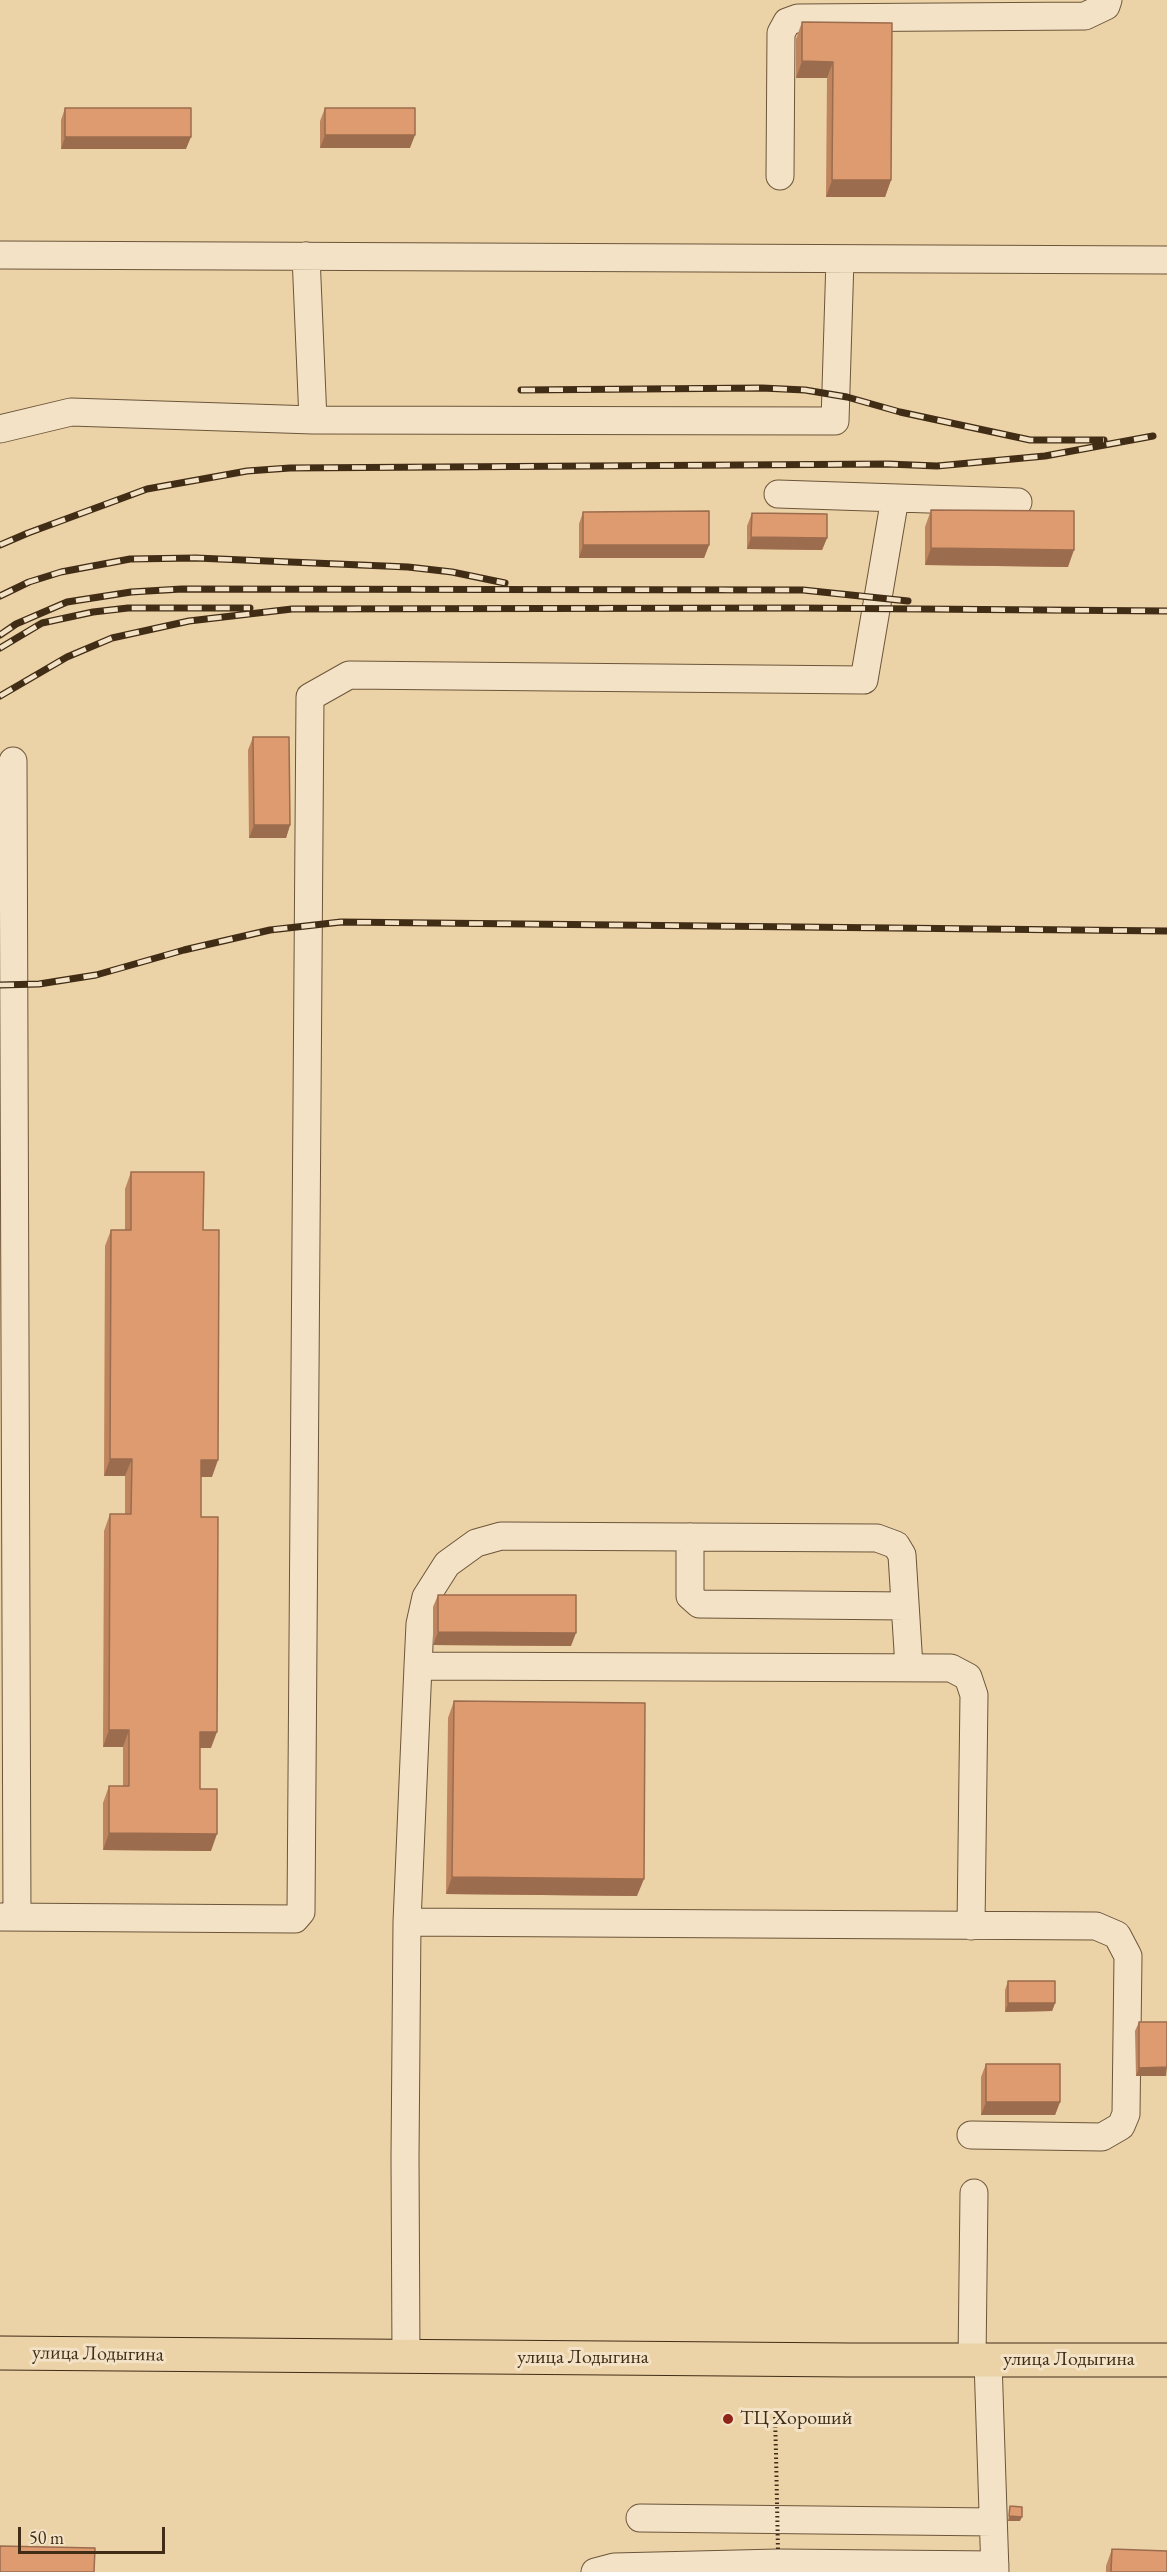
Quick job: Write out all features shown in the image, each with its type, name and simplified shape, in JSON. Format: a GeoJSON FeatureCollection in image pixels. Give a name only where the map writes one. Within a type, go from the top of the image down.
{"type":"FeatureCollection","features":[{"type":"Feature","properties":{"kind":"main road","name":"улица Лодыгина"},"geometry":{"type":"LineString","coordinates":[[0,2353],[980,2361],[1167,2360]]}},
{"type":"Feature","properties":{"kind":"lane"},"geometry":{"type":"LineString","coordinates":[[780,176],[781,33],[787,22],[798,18],[1085,16],[1106,6],[1108,0]]}},
{"type":"Feature","properties":{"kind":"lane"},"geometry":{"type":"LineString","coordinates":[[0,255],[1167,260]]}},
{"type":"Feature","properties":{"kind":"lane"},"geometry":{"type":"LineString","coordinates":[[306,256],[313,420]]}},
{"type":"Feature","properties":{"kind":"lane"},"geometry":{"type":"LineString","coordinates":[[0,429],[71,412],[313,420],[835,421],[840,259]]}},
{"type":"Feature","properties":{"kind":"lane"},"geometry":{"type":"LineString","coordinates":[[778,494],[1018,502]]}},
{"type":"Feature","properties":{"kind":"lane"},"geometry":{"type":"LineString","coordinates":[[13,761],[8,1917],[295,1920],[301,1912],[310,697],[349,675],[864,681],[895,498]]}},
{"type":"Feature","properties":{"kind":"lane"},"geometry":{"type":"LineString","coordinates":[[406,2357],[407,1922],[420,1624],[426,1597],[447,1564],[476,1543],[501,1536],[877,1538],[896,1545],[902,1555],[909,1667]]}},
{"type":"Feature","properties":{"kind":"lane"},"geometry":{"type":"LineString","coordinates":[[690,1537],[690,1596],[699,1604],[904,1606]]}},
{"type":"Feature","properties":{"kind":"lane"},"geometry":{"type":"LineString","coordinates":[[418,1666],[951,1668],[968,1677],[974,1695],[970,1926]]}},
{"type":"Feature","properties":{"kind":"lane"},"geometry":{"type":"LineString","coordinates":[[407,1922],[1096,1926],[1117,1935],[1128,1956],[1126,2114],[1121,2126],[1102,2137],[971,2135]]}},
{"type":"Feature","properties":{"kind":"lane"},"geometry":{"type":"LineString","coordinates":[[595,2572],[614,2567],[766,2563],[995,2569],[991,2450],[980,2361],[974,2193]]}},
{"type":"Feature","properties":{"kind":"lane"},"geometry":{"type":"LineString","coordinates":[[640,2518],[993,2522]]}},
{"type":"Feature","properties":{"kind":"path"},"geometry":{"type":"LineString","coordinates":[[775,2417],[778,2552]]}},
{"type":"Feature","properties":{"kind":"building"},"geometry":{"type":"Polygon","coordinates":[[[802,22],[892,23],[891,180],[832,180],[833,62],[802,61],[802,22]]]}},
{"type":"Feature","properties":{"kind":"building"},"geometry":{"type":"Polygon","coordinates":[[[65,108],[191,108],[191,137],[65,137],[65,108]]]}},
{"type":"Feature","properties":{"kind":"building"},"geometry":{"type":"Polygon","coordinates":[[[325,108],[415,108],[415,135],[325,135],[325,108]]]}},
{"type":"Feature","properties":{"kind":"building"},"geometry":{"type":"Polygon","coordinates":[[[931,510],[1074,511],[1074,550],[931,548],[931,510]]]}},
{"type":"Feature","properties":{"kind":"building"},"geometry":{"type":"Polygon","coordinates":[[[709,511],[709,545],[583,545],[583,512],[709,511]]]}},
{"type":"Feature","properties":{"kind":"building"},"geometry":{"type":"Polygon","coordinates":[[[752,513],[827,514],[827,538],[751,537],[752,513]]]}},
{"type":"Feature","properties":{"kind":"building"},"geometry":{"type":"Polygon","coordinates":[[[253,737],[289,737],[290,825],[254,825],[253,737]]]}},
{"type":"Feature","properties":{"kind":"building"},"geometry":{"type":"Polygon","coordinates":[[[131,1172],[204,1172],[203,1230],[219,1230],[218,1460],[201,1460],[201,1517],[218,1517],[217,1732],[200,1732],[200,1789],[217,1789],[217,1834],[109,1833],[109,1786],[129,1786],[129,1730],[109,1730],[110,1514],[131,1514],[132,1459],[110,1459],[111,1230],[131,1230],[131,1172]]]}},
{"type":"Feature","properties":{"kind":"building"},"geometry":{"type":"Polygon","coordinates":[[[438,1595],[576,1595],[576,1633],[438,1632],[438,1595]]]}},
{"type":"Feature","properties":{"kind":"building"},"geometry":{"type":"Polygon","coordinates":[[[454,1701],[645,1703],[644,1879],[452,1877],[454,1701]]]}},
{"type":"Feature","properties":{"kind":"building"},"geometry":{"type":"Polygon","coordinates":[[[1008,1981],[1055,1981],[1055,2003],[1008,2003],[1008,1981]]]}},
{"type":"Feature","properties":{"kind":"building"},"geometry":{"type":"Polygon","coordinates":[[[1139,2022],[1167,2022],[1167,2067],[1139,2068],[1139,2022]]]}},
{"type":"Feature","properties":{"kind":"building"},"geometry":{"type":"Polygon","coordinates":[[[986,2064],[1060,2064],[1060,2102],[986,2102],[986,2064]]]}},
{"type":"Feature","properties":{"kind":"building"},"geometry":{"type":"Polygon","coordinates":[[[1010,2506],[1022,2507],[1022,2517],[1009,2516],[1010,2506]]]}},
{"type":"Feature","properties":{"kind":"building"},"geometry":{"type":"Polygon","coordinates":[[[0,2546],[95,2548],[94,2572],[0,2572],[0,2546]]]}},
{"type":"Feature","properties":{"kind":"building"},"geometry":{"type":"Polygon","coordinates":[[[1112,2549],[1167,2551],[1167,2572],[1111,2572],[1112,2549]]]}},
{"type":"Feature","properties":{"kind":"railway"},"geometry":{"type":"LineString","coordinates":[[521,390],[762,388],[805,390],[847,397],[900,412],[1030,440],[1104,440]]}},
{"type":"Feature","properties":{"kind":"railway"},"geometry":{"type":"LineString","coordinates":[[0,545],[147,489],[247,471],[290,468],[888,464],[937,466],[1045,456],[1153,436]]}},
{"type":"Feature","properties":{"kind":"railway"},"geometry":{"type":"LineString","coordinates":[[0,596],[29,582],[61,572],[130,559],[196,558],[408,567],[452,572],[505,583]]}},
{"type":"Feature","properties":{"kind":"railway"},"geometry":{"type":"LineString","coordinates":[[0,635],[16,624],[67,602],[131,592],[182,589],[803,590],[908,601]]}},
{"type":"Feature","properties":{"kind":"railway"},"geometry":{"type":"LineString","coordinates":[[0,648],[42,623],[93,612],[128,608],[250,608]]}},
{"type":"Feature","properties":{"kind":"railway"},"geometry":{"type":"LineString","coordinates":[[0,696],[67,657],[112,638],[189,621],[292,609],[798,608],[1167,611]]}},
{"type":"Feature","properties":{"kind":"railway"},"geometry":{"type":"LineString","coordinates":[[0,985],[39,984],[96,975],[184,950],[270,930],[341,922],[1167,931]]}},
{"type":"Feature","properties":{"kind":"place","name":"ТЦ Хороший"},"geometry":{"type":"Point","coordinates":[728,2419]}}]}
